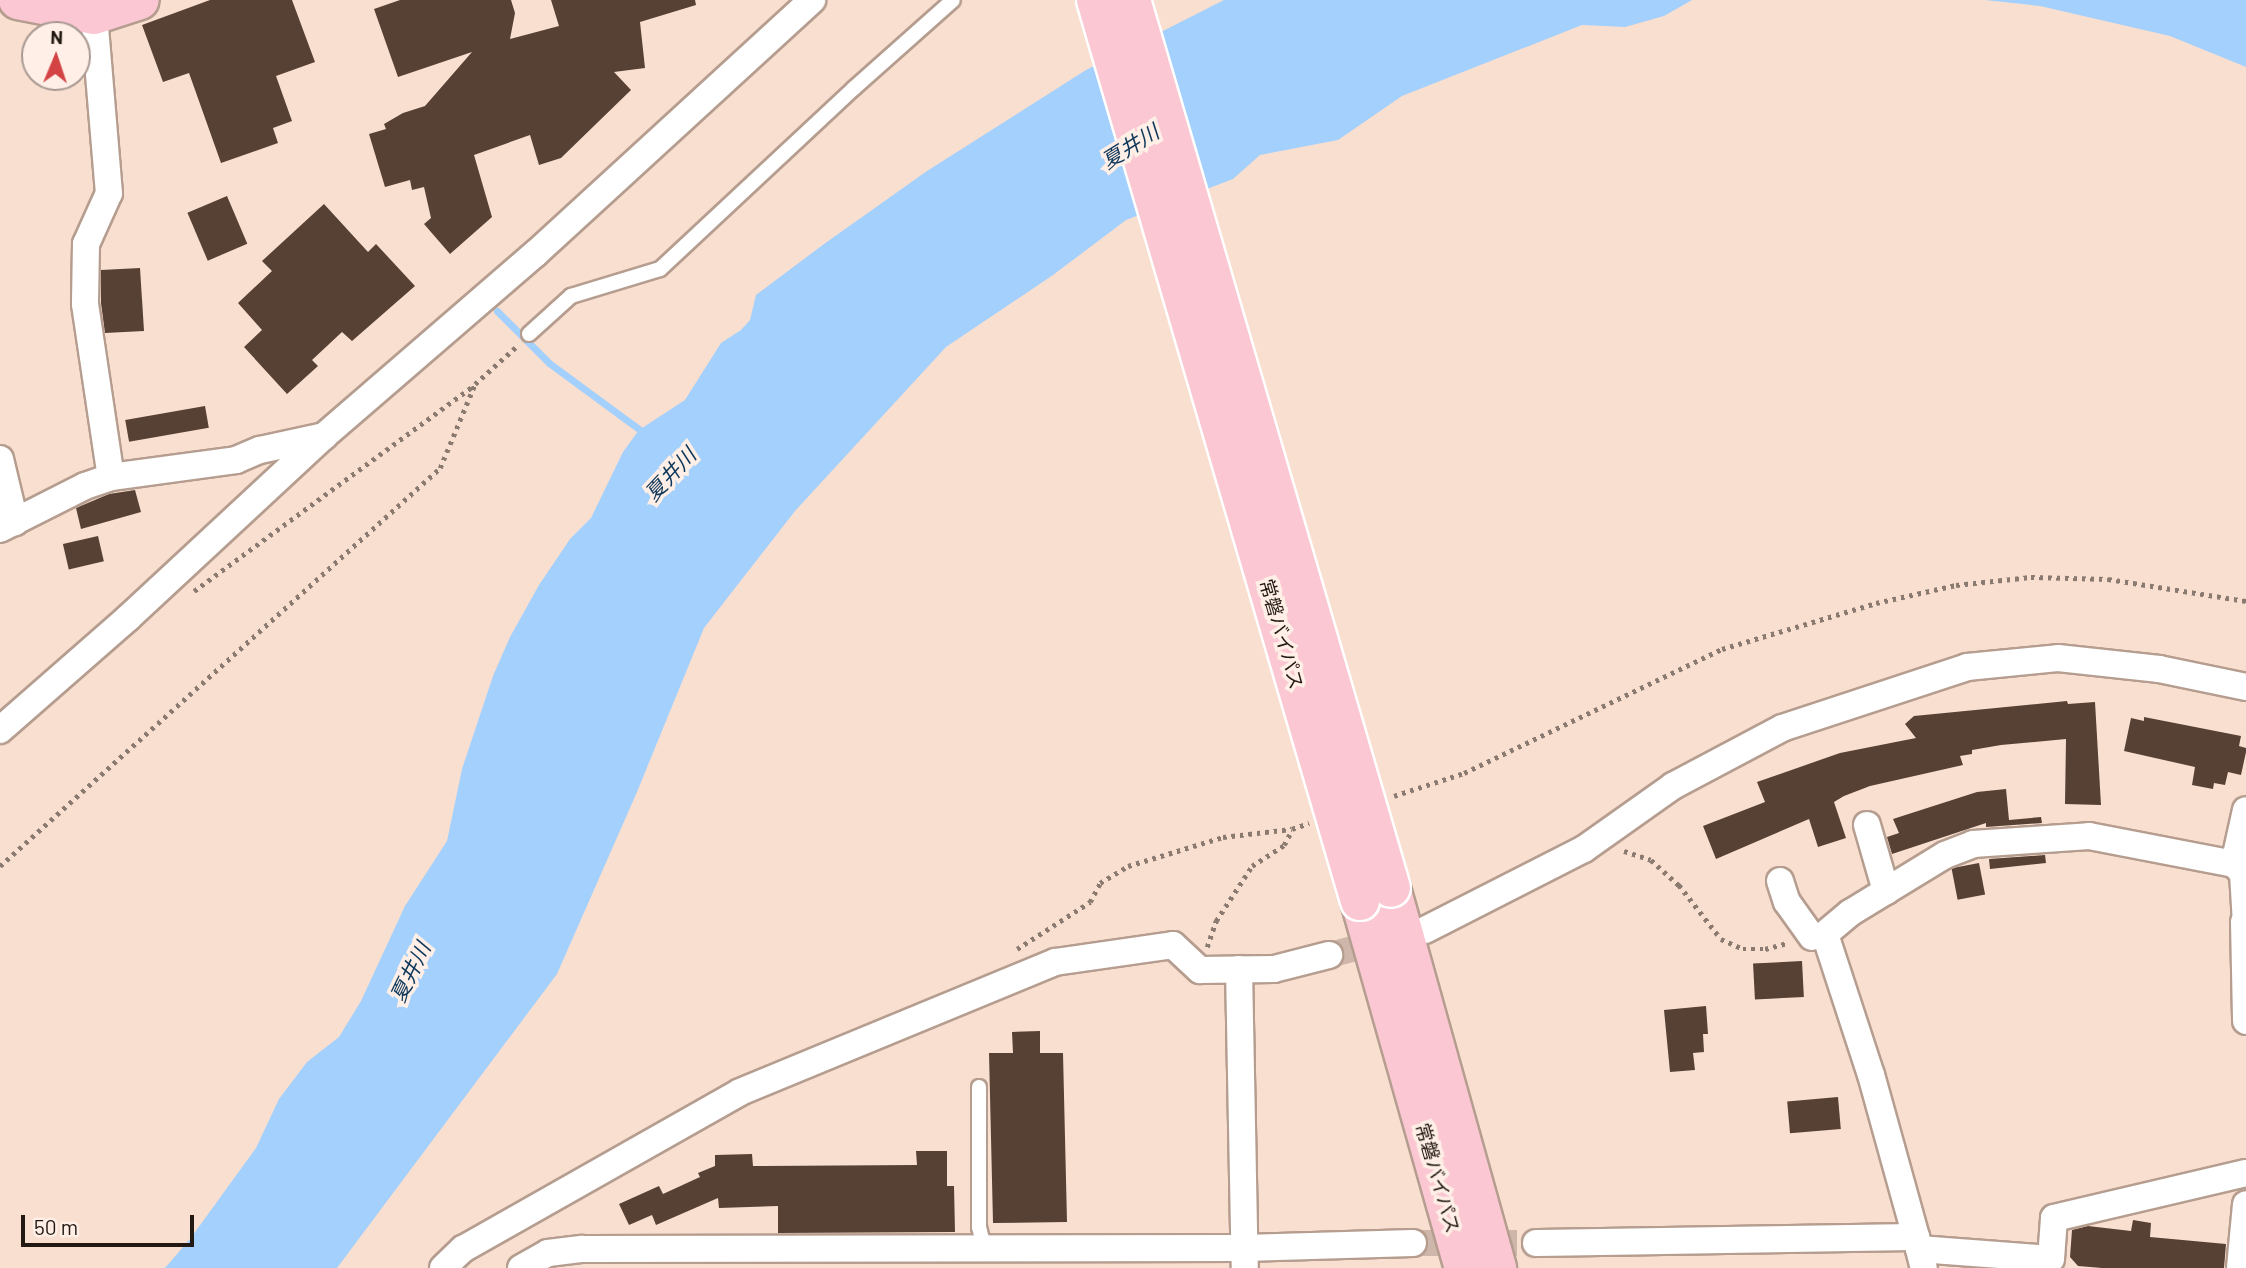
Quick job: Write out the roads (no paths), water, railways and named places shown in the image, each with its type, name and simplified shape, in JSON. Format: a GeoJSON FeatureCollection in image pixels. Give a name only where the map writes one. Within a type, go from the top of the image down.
{"type":"FeatureCollection","features":[{"type":"Feature","properties":{"kind":"highway"},"geometry":{"type":"LineString","coordinates":[[0,4],[16,0],[94,15],[140,0]]}},
{"type":"Feature","properties":{"kind":"highway","name":"常磐バイパス"},"geometry":{"type":"LineString","coordinates":[[1096,0],[1375,895],[1497,1268]]}},
{"type":"Feature","properties":{"kind":"highway","name":"常磐バイパス"},"geometry":{"type":"LineString","coordinates":[[1131,0],[1375,895],[1461,1261]]}},
{"type":"Feature","properties":{"kind":"street"},"geometry":{"type":"LineString","coordinates":[[779,30],[798,0]]}},
{"type":"Feature","properties":{"kind":"street"},"geometry":{"type":"LineString","coordinates":[[0,730],[149,600],[324,436],[535,254],[812,0]]}},
{"type":"Feature","properties":{"kind":"street"},"geometry":{"type":"LineString","coordinates":[[94,15],[109,193],[86,244],[85,304],[111,477]]}},
{"type":"Feature","properties":{"kind":"street"},"geometry":{"type":"LineString","coordinates":[[0,459],[7,526],[85,486],[111,477],[236,460],[260,450],[324,436]]}},
{"type":"Feature","properties":{"kind":"street"},"geometry":{"type":"LineString","coordinates":[[1425,930],[1584,849],[1672,786],[1782,728],[1967,667],[2058,658],[2159,669],[2246,687]]}},
{"type":"Feature","properties":{"kind":"street"},"geometry":{"type":"LineString","coordinates":[[2234,864],[2246,810]]}},
{"type":"Feature","properties":{"kind":"street"},"geometry":{"type":"LineString","coordinates":[[1867,825],[1886,891]]}},
{"type":"Feature","properties":{"kind":"street"},"geometry":{"type":"LineString","coordinates":[[1920,1252],[1871,1075],[1825,934],[1850,913],[1945,855],[1973,844],[2089,835],[2234,864],[2243,873],[2246,1021]]}},
{"type":"Feature","properties":{"kind":"street"},"geometry":{"type":"LineString","coordinates":[[1780,881],[1787,902],[1812,937]]}},
{"type":"Feature","properties":{"kind":"street"},"geometry":{"type":"LineString","coordinates":[[443,1268],[463,1249],[740,1093],[1055,962],[1172,945],[1200,970],[1274,969],[1329,955]]}},
{"type":"Feature","properties":{"kind":"street"},"geometry":{"type":"LineString","coordinates":[[1239,969],[1244,1258]]}},
{"type":"Feature","properties":{"kind":"street"},"geometry":{"type":"LineString","coordinates":[[1536,1243],[1920,1252],[2051,1259],[2054,1218],[2246,1173]]}},
{"type":"Feature","properties":{"kind":"street"},"geometry":{"type":"LineString","coordinates":[[2240,1268],[2246,1204]]}},
{"type":"Feature","properties":{"kind":"street"},"geometry":{"type":"LineString","coordinates":[[467,1268],[498,1229]]}},
{"type":"Feature","properties":{"kind":"street"},"geometry":{"type":"LineString","coordinates":[[521,1268],[548,1253],[583,1249],[985,1258],[1244,1258],[1413,1243]]}},
{"type":"Feature","properties":{"kind":"lane"},"geometry":{"type":"LineString","coordinates":[[530,334],[571,296],[660,269],[854,88],[953,0]]}},
{"type":"Feature","properties":{"kind":"lane"},"geometry":{"type":"LineString","coordinates":[[979,1087],[979,1227],[985,1258]]}},
{"type":"Feature","properties":{"kind":"water","name":"夏井川"},"geometry":{"type":"Polygon","coordinates":[[[1224,0],[1692,0],[1664,16],[1625,27],[1582,25],[1402,96],[1338,140],[1260,155],[1233,179],[1126,220],[1053,275],[946,347],[795,511],[704,628],[637,792],[557,974],[337,1268],[165,1268],[190,1239],[256,1148],[279,1099],[307,1062],[339,1037],[361,1001],[405,906],[447,841],[462,769],[493,676],[510,637],[539,585],[570,539],[591,518],[623,452],[639,430],[685,400],[721,343],[741,330],[750,320],[756,295],[824,244],[927,171],[1086,70],[1224,0]]]}},
{"type":"Feature","properties":{"kind":"water"},"geometry":{"type":"Polygon","coordinates":[[[1985,0],[2246,0],[2246,67],[2170,36],[2040,6],[1985,0]]]}},
{"type":"Feature","properties":{"kind":"waterway"},"geometry":{"type":"LineString","coordinates":[[497,311],[549,363],[647,435]]}},
{"type":"Feature","properties":{"kind":"tunnel"},"geometry":{"type":"LineString","coordinates":[[1329,955],[1388,940]]}},
{"type":"Feature","properties":{"kind":"tunnel"},"geometry":{"type":"LineString","coordinates":[[1413,1243],[1536,1243]]}}]}
